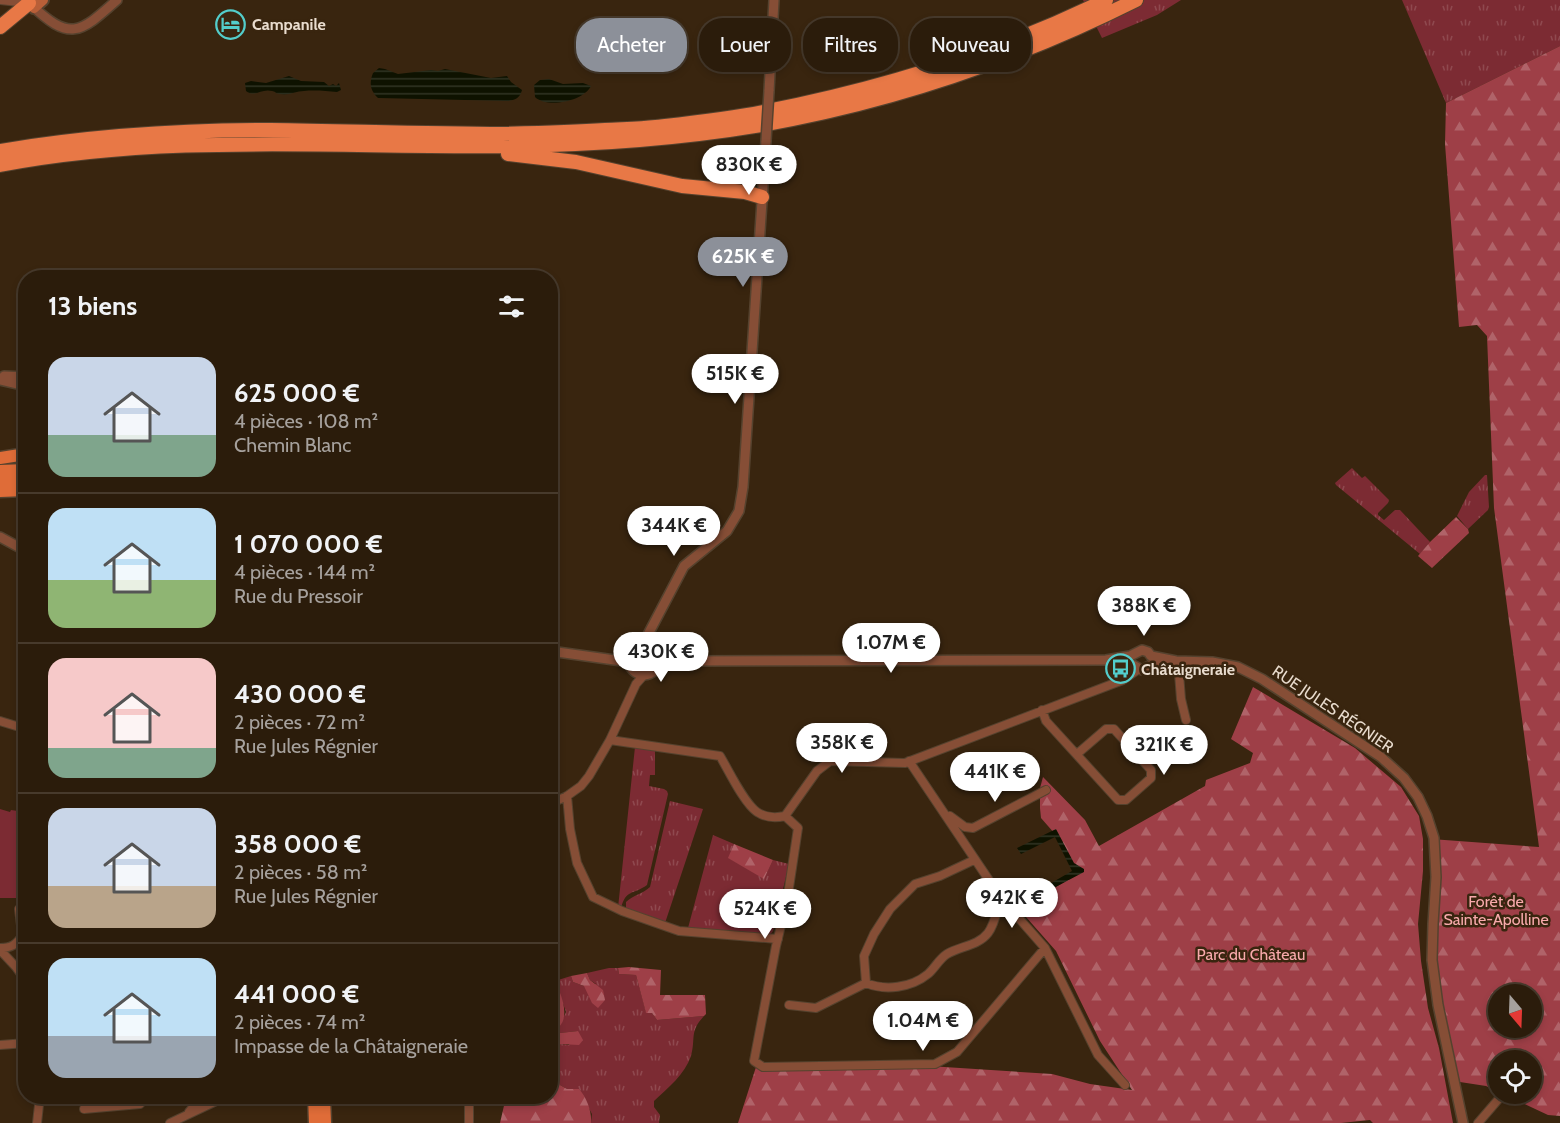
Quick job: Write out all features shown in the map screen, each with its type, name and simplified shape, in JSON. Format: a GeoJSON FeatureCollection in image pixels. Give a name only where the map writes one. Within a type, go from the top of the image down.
{"type":"FeatureCollection","features":[{"type":"Feature","properties":{"kind":"highway"},"geometry":{"type":"LineString","coordinates":[[0,151],[77,140],[183,132],[272,130],[505,134],[653,127],[685,123],[760,112],[843,94],[921,73],[1037,32],[1106,0]]}},
{"type":"Feature","properties":{"kind":"highway"},"geometry":{"type":"LineString","coordinates":[[2,166],[78,154],[141,148],[215,145],[588,144],[657,139],[762,124],[847,106],[977,68],[1096,20],[1136,0]]}},
{"type":"Feature","properties":{"kind":"highway"},"geometry":{"type":"LineString","coordinates":[[0,27],[34,3]]}},
{"type":"Feature","properties":{"kind":"highway"},"geometry":{"type":"LineString","coordinates":[[461,146],[481,151],[576,162],[682,186],[746,192],[762,197]]}},
{"type":"Feature","properties":{"kind":"main road"},"geometry":{"type":"LineString","coordinates":[[0,458],[18,455]]}},
{"type":"Feature","properties":{"kind":"main road"},"geometry":{"type":"LineString","coordinates":[[0,471],[18,470]]}},
{"type":"Feature","properties":{"kind":"main road"},"geometry":{"type":"LineString","coordinates":[[0,481],[18,480]]}},
{"type":"Feature","properties":{"kind":"main road"},"geometry":{"type":"LineString","coordinates":[[0,491],[18,490]]}},
{"type":"Feature","properties":{"kind":"main road"},"geometry":{"type":"LineString","coordinates":[[314,1104],[315,1123]]}},
{"type":"Feature","properties":{"kind":"main road"},"geometry":{"type":"LineString","coordinates":[[324,1104],[325,1123]]}},
{"type":"Feature","properties":{"kind":"street"},"geometry":{"type":"LineString","coordinates":[[0,0],[34,3],[50,21],[72,30],[79,29],[95,19],[117,0]]}},
{"type":"Feature","properties":{"kind":"street"},"geometry":{"type":"LineString","coordinates":[[659,664],[651,648],[650,631],[684,566],[727,531],[739,512],[743,487],[774,0]]}},
{"type":"Feature","properties":{"kind":"street"},"geometry":{"type":"LineString","coordinates":[[0,377],[18,378]]}},
{"type":"Feature","properties":{"kind":"street"},"geometry":{"type":"LineString","coordinates":[[0,377],[18,383]]}},
{"type":"Feature","properties":{"kind":"street"},"geometry":{"type":"LineString","coordinates":[[0,537],[18,547]]}},
{"type":"Feature","properties":{"kind":"street"},"geometry":{"type":"LineString","coordinates":[[677,661],[651,648],[638,646],[630,658],[633,670],[640,674],[653,672],[659,664],[677,661],[1106,660],[1125,657],[1142,650],[1148,652],[1151,660],[1146,669],[1106,660]]}},
{"type":"Feature","properties":{"kind":"street"},"geometry":{"type":"LineString","coordinates":[[558,652],[613,660],[630,658]]}},
{"type":"Feature","properties":{"kind":"street"},"geometry":{"type":"LineString","coordinates":[[1134,654],[1133,660],[1137,667]]}},
{"type":"Feature","properties":{"kind":"street","name":"RUE JULES RÉGNIER"},"geometry":{"type":"LineString","coordinates":[[1151,660],[1212,662],[1238,667],[1262,679],[1381,757],[1404,778],[1418,797],[1434,838],[1436,877],[1432,960],[1438,1005],[1462,1123]]}},
{"type":"Feature","properties":{"kind":"street"},"geometry":{"type":"LineString","coordinates":[[1177,661],[1186,720]]}},
{"type":"Feature","properties":{"kind":"street"},"geometry":{"type":"LineString","coordinates":[[830,761],[905,763],[1123,680],[1137,667]]}},
{"type":"Feature","properties":{"kind":"street"},"geometry":{"type":"LineString","coordinates":[[558,800],[581,786],[589,776],[610,740],[640,674]]}},
{"type":"Feature","properties":{"kind":"street"},"geometry":{"type":"LineString","coordinates":[[1042,710],[1046,721],[1118,800],[1126,800],[1151,778],[1151,770],[1114,729],[1106,729],[1077,754]]}},
{"type":"Feature","properties":{"kind":"street"},"geometry":{"type":"LineString","coordinates":[[0,721],[18,727]]}},
{"type":"Feature","properties":{"kind":"street"},"geometry":{"type":"LineString","coordinates":[[610,740],[720,756],[748,802],[758,812],[777,818],[785,816],[817,771],[830,761],[838,747],[848,739]]}},
{"type":"Feature","properties":{"kind":"street"},"geometry":{"type":"LineString","coordinates":[[909,761],[1001,898],[1045,948],[1098,1055],[1125,1084]]}},
{"type":"Feature","properties":{"kind":"street"},"geometry":{"type":"LineString","coordinates":[[943,811],[960,824],[973,828],[1046,790]]}},
{"type":"Feature","properties":{"kind":"street"},"geometry":{"type":"LineString","coordinates":[[567,795],[570,829],[577,863],[593,897],[622,911],[679,931],[778,939]]}},
{"type":"Feature","properties":{"kind":"street"},"geometry":{"type":"LineString","coordinates":[[785,816],[798,828],[787,901],[754,1061],[763,1067],[935,1064],[957,1052],[1045,948]]}},
{"type":"Feature","properties":{"kind":"street"},"geometry":{"type":"LineString","coordinates":[[866,983],[864,956],[874,934],[890,909],[915,885],[974,860]]}},
{"type":"Feature","properties":{"kind":"street"},"geometry":{"type":"LineString","coordinates":[[789,1005],[816,1008],[866,983],[876,987],[896,987],[919,980],[948,953],[982,939],[990,930],[1001,898]]}},
{"type":"Feature","properties":{"kind":"street"},"geometry":{"type":"LineString","coordinates":[[0,949],[10,948],[18,942]]}},
{"type":"Feature","properties":{"kind":"street"},"geometry":{"type":"LineString","coordinates":[[0,949],[18,970]]}},
{"type":"Feature","properties":{"kind":"street"},"geometry":{"type":"LineString","coordinates":[[0,1045],[18,1043]]}},
{"type":"Feature","properties":{"kind":"street"},"geometry":{"type":"LineString","coordinates":[[37,1123],[39,1104]]}},
{"type":"Feature","properties":{"kind":"street"},"geometry":{"type":"LineString","coordinates":[[84,1109],[140,1104]]}},
{"type":"Feature","properties":{"kind":"street"},"geometry":{"type":"LineString","coordinates":[[186,1116],[196,1104]]}},
{"type":"Feature","properties":{"kind":"street"},"geometry":{"type":"LineString","coordinates":[[170,1123],[211,1104]]}},
{"type":"Feature","properties":{"kind":"street"},"geometry":{"type":"LineString","coordinates":[[469,1104],[469,1123]]}},
{"type":"Feature","properties":{"kind":"street"},"geometry":{"type":"LineString","coordinates":[[1478,1123],[1494,1104]]}},
{"type":"Feature","properties":{"kind":"green space"},"geometry":{"type":"Polygon","coordinates":[[[1083,0],[1181,0],[1157,15],[1102,38],[1083,0]]]}},
{"type":"Feature","properties":{"kind":"green space"},"geometry":{"type":"Polygon","coordinates":[[[1402,0],[1560,0],[1560,46],[1446,103],[1402,0]]]}},
{"type":"Feature","properties":{"kind":"green space","name":"Forêt de Sainte-Apolline"},"geometry":{"type":"Polygon","coordinates":[[[1560,46],[1560,1116],[1548,1115],[1524,1104],[1542,1104],[1542,1050],[1488,1050],[1488,1087],[1460,1082],[1437,991],[1431,839],[1539,847],[1494,508],[1487,336],[1477,325],[1459,327],[1445,144],[1446,103],[1560,46]]]}},
{"type":"Feature","properties":{"kind":"green space"},"geometry":{"type":"Polygon","coordinates":[[[1352,468],[1362,478],[1365,476],[1389,500],[1378,515],[1384,520],[1395,510],[1400,510],[1430,542],[1420,554],[1336,485],[1335,483],[1352,468]]]}},
{"type":"Feature","properties":{"kind":"green space"},"geometry":{"type":"Polygon","coordinates":[[[1487,475],[1489,507],[1468,529],[1457,516],[1469,492],[1487,475]]]}},
{"type":"Feature","properties":{"kind":"green space"},"geometry":{"type":"Polygon","coordinates":[[[1456,517],[1469,533],[1432,568],[1418,556],[1456,517]]]}},
{"type":"Feature","properties":{"kind":"green space","name":"Parc du Château"},"geometry":{"type":"Polygon","coordinates":[[[1253,687],[1355,748],[1401,787],[1419,816],[1423,839],[1423,871],[1418,924],[1421,961],[1428,1008],[1439,1048],[1453,1123],[1373,1123],[1370,1120],[1341,1123],[738,1123],[756,1067],[761,1070],[929,1066],[1052,1074],[1090,1084],[1132,1090],[1100,1041],[1056,951],[1019,909],[1076,875],[1055,834],[1041,818],[1040,788],[1043,777],[1085,820],[1099,846],[1205,786],[1206,780],[1250,763],[1253,753],[1231,739],[1253,687]]]}},
{"type":"Feature","properties":{"kind":"green space"},"geometry":{"type":"Polygon","coordinates":[[[635,747],[655,750],[655,775],[650,775],[649,786],[664,789],[668,794],[647,885],[628,895],[621,908],[618,908],[635,747]]]}},
{"type":"Feature","properties":{"kind":"green space"},"geometry":{"type":"Polygon","coordinates":[[[670,801],[703,809],[665,923],[626,910],[626,902],[650,887],[670,801]]]}},
{"type":"Feature","properties":{"kind":"green space"},"geometry":{"type":"Polygon","coordinates":[[[0,809],[10,812],[11,810],[18,811],[18,898],[0,898],[0,809]]]}},
{"type":"Feature","properties":{"kind":"green space"},"geometry":{"type":"Polygon","coordinates":[[[713,835],[734,844],[729,858],[764,878],[773,860],[789,864],[773,931],[769,936],[688,928],[713,835]]]}},
{"type":"Feature","properties":{"kind":"green space"},"geometry":{"type":"Polygon","coordinates":[[[734,844],[773,860],[764,879],[728,858],[734,844]]]}},
{"type":"Feature","properties":{"kind":"green space"},"geometry":{"type":"Polygon","coordinates":[[[618,968],[619,974],[636,975],[646,1012],[652,1013],[657,1020],[704,1016],[696,1026],[691,1056],[685,1069],[654,1101],[654,1107],[660,1115],[659,1123],[591,1123],[592,1114],[579,1090],[567,1089],[560,1085],[558,1048],[561,1044],[569,1045],[578,1031],[560,1033],[559,1027],[566,1012],[558,989],[558,980],[571,976],[573,982],[584,986],[596,984],[590,980],[587,973],[618,968]]]}},
{"type":"Feature","properties":{"kind":"green space"},"geometry":{"type":"Polygon","coordinates":[[[618,968],[661,970],[660,995],[705,995],[706,1014],[657,1020],[652,1013],[646,1013],[636,975],[619,974],[618,968]]]}},
{"type":"Feature","properties":{"kind":"green space"},"geometry":{"type":"Polygon","coordinates":[[[587,973],[590,980],[603,990],[605,1000],[598,1008],[592,1003],[584,986],[573,982],[571,976],[587,973]]]}},
{"type":"Feature","properties":{"kind":"green space"},"geometry":{"type":"Polygon","coordinates":[[[558,989],[564,1008],[563,1022],[559,1027],[560,1033],[578,1031],[583,1040],[579,1045],[561,1044],[558,1048],[558,989]]]}},
{"type":"Feature","properties":{"kind":"green space"},"geometry":{"type":"Polygon","coordinates":[[[558,1076],[560,1085],[567,1089],[579,1089],[591,1114],[591,1123],[500,1123],[504,1104],[558,1104],[558,1076]]]}},
{"type":"Feature","properties":{"kind":"shaded area"},"geometry":{"type":"Polygon","coordinates":[[[379,68],[398,74],[445,69],[491,78],[507,76],[522,90],[517,98],[508,101],[378,98],[373,92],[371,80],[373,73],[379,68]]]}},
{"type":"Feature","properties":{"kind":"shaded area"},"geometry":{"type":"Polygon","coordinates":[[[289,76],[301,81],[324,82],[329,86],[333,84],[336,86],[339,83],[341,90],[337,92],[301,91],[289,94],[268,90],[252,94],[246,91],[245,83],[251,81],[266,83],[289,76]]]}},
{"type":"Feature","properties":{"kind":"shaded area"},"geometry":{"type":"Polygon","coordinates":[[[549,79],[563,84],[583,83],[591,86],[581,96],[565,102],[541,101],[535,97],[534,85],[540,80],[549,79]]]}},
{"type":"Feature","properties":{"kind":"shaded area"},"geometry":{"type":"Polygon","coordinates":[[[1056,829],[1074,863],[1084,869],[1084,872],[1048,891],[1046,886],[1072,871],[1055,837],[1021,854],[1017,848],[1056,829]]]}},
{"type":"Feature","properties":{"kind":"place","name":"Campanile"},"geometry":{"type":"Point","coordinates":[231,24]}},
{"type":"Feature","properties":{"kind":"place","name":"Châtaigneraie"},"geometry":{"type":"Point","coordinates":[1120,669]}}]}
